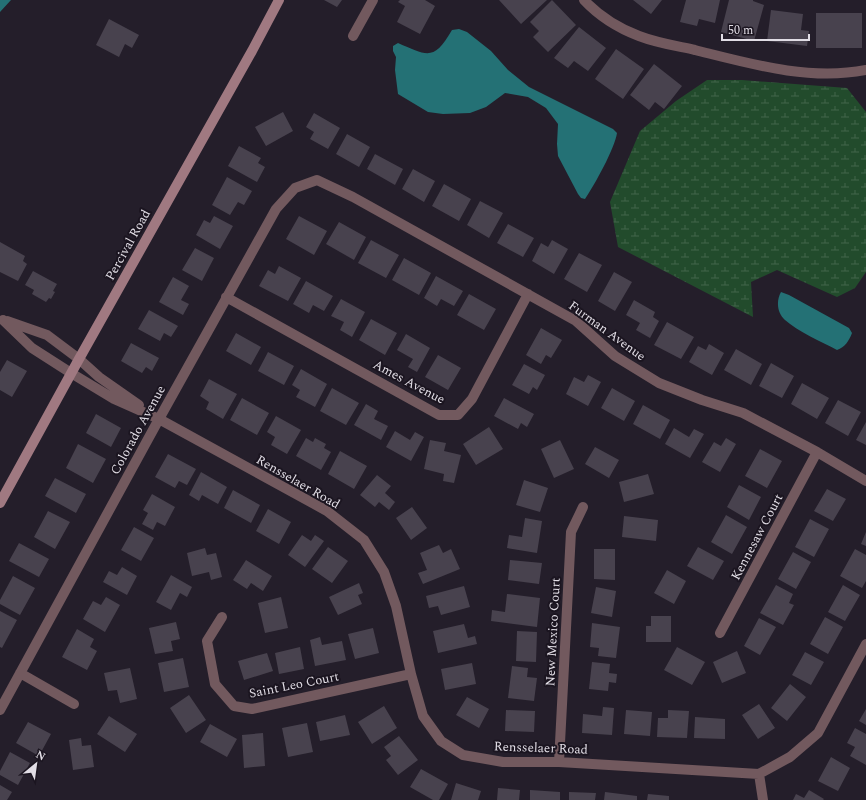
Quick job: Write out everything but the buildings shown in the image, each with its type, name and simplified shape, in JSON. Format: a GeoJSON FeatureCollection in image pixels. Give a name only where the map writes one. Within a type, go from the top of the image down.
{"type":"FeatureCollection","features":[{"type":"Feature","properties":{"kind":"street","name":"Percival Road"},"geometry":{"type":"LineString","coordinates":[[0,503],[279,0]]}},
{"type":"Feature","properties":{"kind":"street"},"geometry":{"type":"LineString","coordinates":[[354,36],[373,0]]}},
{"type":"Feature","properties":{"kind":"street"},"geometry":{"type":"LineString","coordinates":[[584,0],[593,10],[614,24],[640,37],[758,66],[814,74],[852,73],[866,70]]}},
{"type":"Feature","properties":{"kind":"street","name":"Furman Avenue"},"geometry":{"type":"LineString","coordinates":[[317,180],[353,197],[576,321],[615,356],[659,383],[702,400],[743,413],[817,452],[866,481]]}},
{"type":"Feature","properties":{"kind":"street","name":"Colorado Avenue"},"geometry":{"type":"LineString","coordinates":[[0,710],[226,297],[276,209],[295,188],[317,180]]}},
{"type":"Feature","properties":{"kind":"street","name":"Ames Avenue"},"geometry":{"type":"LineString","coordinates":[[226,297],[439,415],[458,415],[472,399],[528,294]]}},
{"type":"Feature","properties":{"kind":"street","name":"Rensselaer Road"},"geometry":{"type":"LineString","coordinates":[[2,319],[47,335],[79,359],[99,377],[159,419]]}},
{"type":"Feature","properties":{"kind":"street","name":"Rensselaer Road"},"geometry":{"type":"LineString","coordinates":[[2,319],[32,348],[71,373],[114,399],[159,419],[327,511],[364,540],[384,572],[396,606],[411,674],[423,716],[441,741],[463,755],[503,762],[559,762],[760,774]]}},
{"type":"Feature","properties":{"kind":"street","name":"Kennesaw Court"},"geometry":{"type":"LineString","coordinates":[[720,633],[817,452]]}},
{"type":"Feature","properties":{"kind":"street","name":"New Mexico Court"},"geometry":{"type":"LineString","coordinates":[[559,762],[571,532],[583,507]]}},
{"type":"Feature","properties":{"kind":"street","name":"Saint Leo Court"},"geometry":{"type":"LineString","coordinates":[[222,617],[207,641],[214,684],[234,706],[252,709],[411,674]]}},
{"type":"Feature","properties":{"kind":"street"},"geometry":{"type":"LineString","coordinates":[[763,800],[760,774],[790,757],[818,733],[866,644]]}},
{"type":"Feature","properties":{"kind":"street"},"geometry":{"type":"LineString","coordinates":[[20,673],[74,704]]}},
{"type":"Feature","properties":{"kind":"green space"},"geometry":{"type":"Polygon","coordinates":[[[707,80],[742,80],[847,88],[866,112],[866,272],[855,288],[837,297],[777,270],[751,282],[753,317],[618,247],[610,202],[640,131],[676,101],[707,80]]]}},
{"type":"Feature","properties":{"kind":"shaded area"},"geometry":{"type":"Polygon","coordinates":[[[0,0],[11,0],[0,12],[0,0]]]}},
{"type":"Feature","properties":{"kind":"shaded area"},"geometry":{"type":"Polygon","coordinates":[[[459,29],[467,32],[491,51],[508,70],[529,87],[613,129],[617,133],[599,176],[585,199],[581,198],[578,194],[558,156],[558,124],[546,108],[528,97],[505,93],[486,107],[470,113],[443,114],[428,112],[398,94],[395,70],[396,57],[393,51],[393,46],[398,43],[417,51],[430,53],[440,47],[452,30],[459,29]]]}},
{"type":"Feature","properties":{"kind":"shaded area"},"geometry":{"type":"Polygon","coordinates":[[[781,292],[849,328],[852,333],[850,339],[837,350],[790,324],[782,317],[778,307],[781,292]]]}}]}
